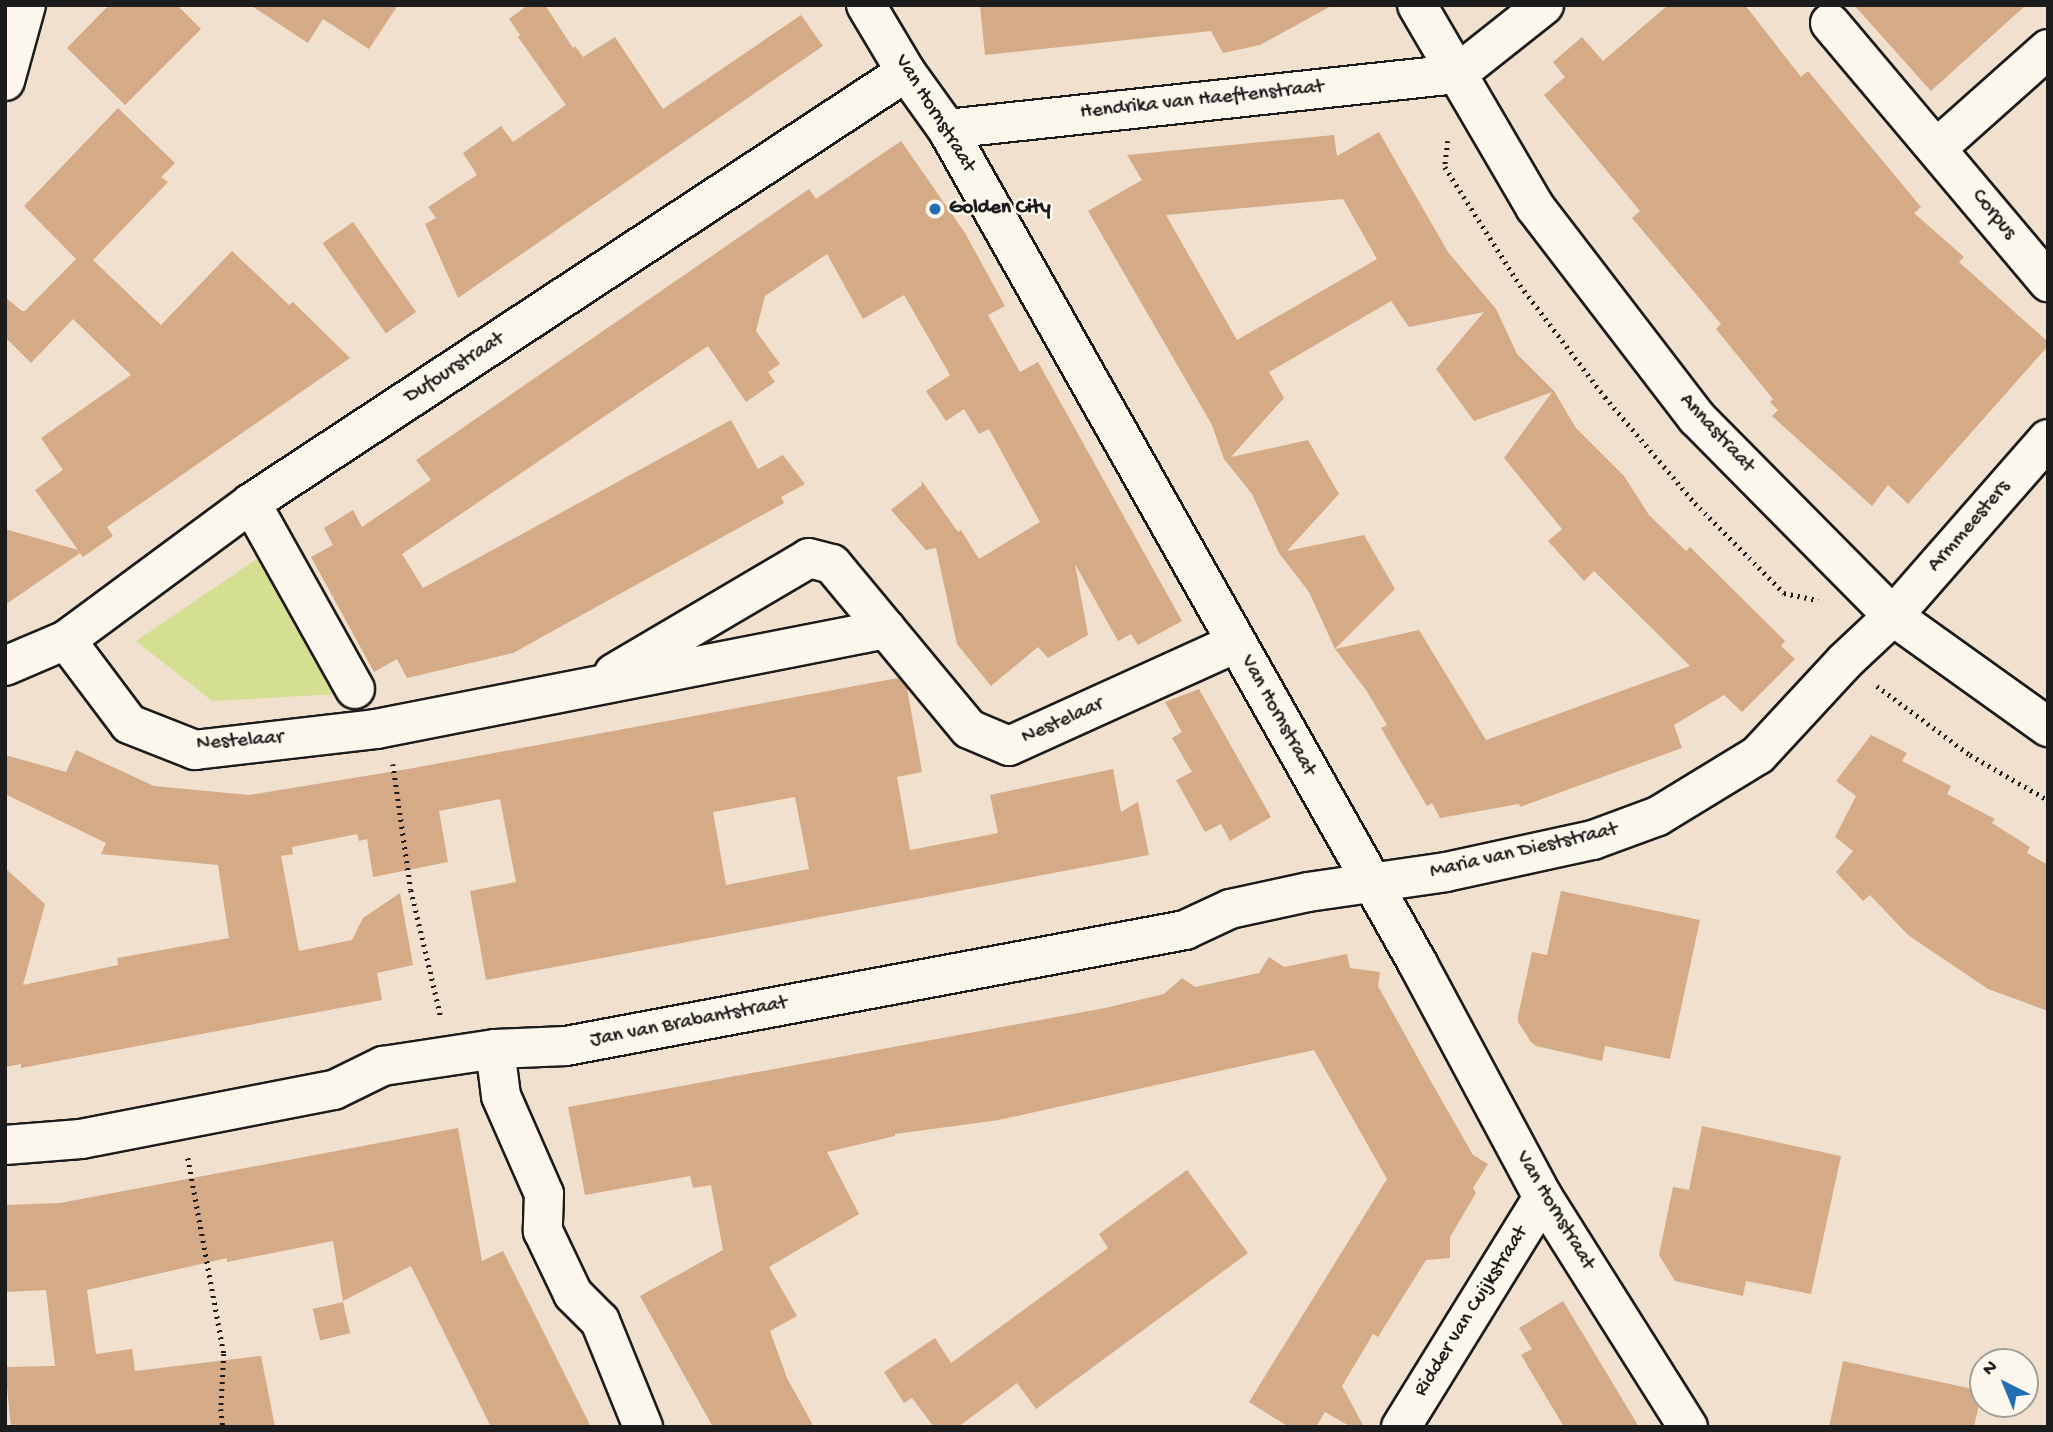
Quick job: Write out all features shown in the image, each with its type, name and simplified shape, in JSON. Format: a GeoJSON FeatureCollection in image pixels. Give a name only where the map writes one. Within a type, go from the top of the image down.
{"type":"FeatureCollection","features":[{"type":"Feature","properties":{"kind":"street"},"geometry":{"type":"LineString","coordinates":[[5,81],[26,5]]}},
{"type":"Feature","properties":{"kind":"street","name":"Van Hornstraat"},"geometry":{"type":"LineString","coordinates":[[866,5],[906,72],[947,129],[1371,883],[1543,1197],[1688,1427]]}},
{"type":"Feature","properties":{"kind":"street","name":"Annastraat"},"geometry":{"type":"LineString","coordinates":[[1417,5],[1535,207],[1697,418],[1893,616],[2048,727]]}},
{"type":"Feature","properties":{"kind":"street"},"geometry":{"type":"LineString","coordinates":[[1457,74],[1545,5]]}},
{"type":"Feature","properties":{"kind":"street","name":"Corpus"},"geometry":{"type":"LineString","coordinates":[[1830,23],[2048,282]]}},
{"type":"Feature","properties":{"kind":"street"},"geometry":{"type":"LineString","coordinates":[[1937,148],[2048,49]]}},
{"type":"Feature","properties":{"kind":"street","name":"Dufourstraat"},"geometry":{"type":"LineString","coordinates":[[5,666],[66,640],[251,503],[906,72]]}},
{"type":"Feature","properties":{"kind":"street","name":"Hendrika van Haeftenstraat"},"geometry":{"type":"LineString","coordinates":[[947,129],[1457,74]]}},
{"type":"Feature","properties":{"kind":"street","name":"Armmeesters"},"geometry":{"type":"LineString","coordinates":[[1893,616],[2048,439]]}},
{"type":"Feature","properties":{"kind":"street"},"geometry":{"type":"LineString","coordinates":[[251,503],[355,689]]}},
{"type":"Feature","properties":{"kind":"street","name":"Nestelaar"},"geometry":{"type":"LineString","coordinates":[[589,687],[809,558],[832,564],[969,729],[1009,746],[1236,643]]}},
{"type":"Feature","properties":{"kind":"street","name":"Maria van Dieststraat"},"geometry":{"type":"LineString","coordinates":[[1371,883],[1446,872],[1593,840],[1658,816],[1758,755],[1844,662],[1893,616]]}},
{"type":"Feature","properties":{"kind":"street","name":"Nestelaar"},"geometry":{"type":"LineString","coordinates":[[66,640],[129,724],[195,750],[376,729],[887,629]]}},
{"type":"Feature","properties":{"kind":"street","name":"Jan van Brabantstraat"},"geometry":{"type":"LineString","coordinates":[[5,1145],[81,1139],[334,1090],[383,1066],[495,1049],[566,1046],[1185,930],[1230,909],[1371,883]]}},
{"type":"Feature","properties":{"kind":"street"},"geometry":{"type":"LineString","coordinates":[[495,1049],[501,1096],[544,1194],[542,1231],[573,1294],[600,1321],[643,1427]]}},
{"type":"Feature","properties":{"kind":"street","name":"Ridder van Cuijkstraat"},"geometry":{"type":"LineString","coordinates":[[1401,1427],[1543,1197]]}},
{"type":"Feature","properties":{"kind":"path"},"geometry":{"type":"LineString","coordinates":[[1844,662],[1970,755],[2048,800]]}},
{"type":"Feature","properties":{"kind":"path"},"geometry":{"type":"LineString","coordinates":[[376,729],[392,753],[411,890],[450,1055]]}},
{"type":"Feature","properties":{"kind":"path"},"geometry":{"type":"LineString","coordinates":[[180,1120],[225,1354],[220,1409],[223,1427]]}},
{"type":"Feature","properties":{"kind":"green space"},"geometry":{"type":"Polygon","coordinates":[[[273,548],[339,694],[212,701],[136,641],[273,548]]]}},
{"type":"Feature","properties":{"kind":"building"},"geometry":{"type":"Polygon","coordinates":[[[109,5],[177,5],[201,29],[125,105],[67,48],[109,5]]]}},
{"type":"Feature","properties":{"kind":"building"},"geometry":{"type":"Polygon","coordinates":[[[250,5],[398,5],[369,49],[323,19],[308,43],[250,5]]]}},
{"type":"Feature","properties":{"kind":"building"},"geometry":{"type":"Polygon","coordinates":[[[528,5],[545,5],[573,48],[575,46],[583,57],[615,37],[663,109],[801,15],[823,46],[458,298],[425,224],[436,218],[428,207],[477,175],[463,153],[501,126],[513,142],[566,105],[518,37],[520,35],[509,19],[528,5]]]}},
{"type":"Feature","properties":{"kind":"building"},"geometry":{"type":"Polygon","coordinates":[[[980,5],[1333,5],[1260,45],[1223,53],[1211,31],[985,55],[980,5]]]}},
{"type":"Feature","properties":{"kind":"building"},"geometry":{"type":"Polygon","coordinates":[[[1668,5],[1745,5],[1801,77],[1808,71],[1921,207],[1914,213],[1964,257],[1959,262],[2048,342],[2048,346],[1908,504],[1888,485],[1872,506],[1772,416],[1778,410],[1770,402],[1773,399],[1716,329],[1721,324],[1632,218],[1640,211],[1544,95],[1565,77],[1553,62],[1582,37],[1603,61],[1668,5]]]}},
{"type":"Feature","properties":{"kind":"building"},"geometry":{"type":"Polygon","coordinates":[[[1854,5],[2026,5],[1931,91],[1854,5]]]}},
{"type":"Feature","properties":{"kind":"building"},"geometry":{"type":"Polygon","coordinates":[[[118,108],[175,163],[161,177],[168,182],[93,260],[161,325],[232,251],[289,305],[293,302],[350,358],[107,527],[113,536],[83,557],[80,553],[5,605],[5,529],[78,550],[35,490],[63,470],[41,438],[131,375],[73,319],[31,363],[5,337],[5,297],[25,311],[76,259],[24,206],[118,108]]]}},
{"type":"Feature","properties":{"kind":"building"},"geometry":{"type":"Polygon","coordinates":[[[1379,132],[1448,252],[1496,309],[1517,354],[1554,391],[1576,428],[1624,476],[1649,515],[1686,551],[1690,547],[1785,641],[1781,646],[1795,659],[1742,712],[1724,695],[1674,725],[1682,748],[1520,807],[1519,804],[1440,818],[1432,803],[1427,806],[1381,728],[1387,725],[1366,690],[1335,649],[1309,592],[1279,553],[1252,494],[1224,459],[1212,425],[1088,211],[1142,180],[1127,155],[1334,135],[1337,156],[1379,132]],[[1343,199],[1166,215],[1237,340],[1377,259],[1343,199]],[[1391,301],[1269,372],[1284,398],[1231,457],[1308,440],[1339,494],[1287,551],[1364,535],[1395,589],[1335,649],[1419,630],[1486,740],[1690,666],[1594,571],[1584,581],[1548,541],[1562,529],[1504,458],[1552,392],[1474,421],[1436,369],[1484,312],[1409,327],[1391,301]]]}},
{"type":"Feature","properties":{"kind":"building"},"geometry":{"type":"Polygon","coordinates":[[[901,141],[965,233],[1005,306],[988,315],[1020,372],[1038,362],[1182,621],[1138,645],[1131,634],[1118,641],[1075,564],[1088,635],[1048,658],[1038,647],[991,686],[957,644],[936,548],[926,550],[891,510],[922,485],[921,480],[958,532],[961,530],[979,559],[1040,522],[989,429],[979,434],[964,409],[946,421],[926,391],[950,375],[904,295],[863,319],[827,254],[765,296],[756,331],[780,364],[768,372],[775,382],[746,402],[708,346],[402,554],[423,588],[731,420],[758,469],[783,455],[805,484],[781,497],[784,503],[513,653],[407,678],[397,659],[374,672],[311,557],[333,545],[324,528],[353,510],[362,527],[431,480],[416,460],[809,189],[816,199],[901,141]]]}},
{"type":"Feature","properties":{"kind":"building"},"geometry":{"type":"Polygon","coordinates":[[[353,222],[416,312],[386,333],[323,243],[353,222]]]}},
{"type":"Feature","properties":{"kind":"building"},"geometry":{"type":"Polygon","coordinates":[[[898,678],[907,688],[922,772],[897,777],[910,850],[998,833],[990,795],[1113,769],[1121,812],[1138,802],[1149,855],[486,980],[470,891],[516,882],[500,799],[439,811],[448,862],[373,877],[367,839],[359,841],[357,834],[292,847],[293,854],[281,856],[299,951],[352,940],[363,918],[400,893],[413,965],[377,973],[382,1000],[21,1068],[21,1064],[5,1067],[5,868],[45,904],[23,985],[118,965],[117,958],[229,938],[218,865],[101,854],[106,843],[5,794],[5,755],[66,772],[76,750],[154,786],[249,795],[408,769],[898,678]],[[795,797],[713,812],[726,885],[809,869],[795,797]]]}},
{"type":"Feature","properties":{"kind":"building"},"geometry":{"type":"Polygon","coordinates":[[[1199,689],[1271,817],[1230,841],[1221,824],[1205,832],[1176,780],[1192,772],[1172,738],[1182,732],[1165,702],[1199,689]]]}},
{"type":"Feature","properties":{"kind":"building"},"geometry":{"type":"Polygon","coordinates":[[[1871,735],[1907,753],[1902,761],[1951,786],[1947,794],[1995,819],[1992,823],[2030,847],[2027,853],[2048,865],[2048,1011],[1988,989],[1908,935],[1870,895],[1863,901],[1836,872],[1853,851],[1835,837],[1856,796],[1836,781],[1871,735]]]}},
{"type":"Feature","properties":{"kind":"building"},"geometry":{"type":"Polygon","coordinates":[[[1561,891],[1700,920],[1670,1059],[1605,1046],[1602,1061],[1536,1046],[1518,1022],[1532,952],[1547,955],[1561,891]]]}},
{"type":"Feature","properties":{"kind":"building"},"geometry":{"type":"Polygon","coordinates":[[[1347,954],[1350,968],[1380,972],[1378,986],[1429,1078],[1473,1155],[1488,1164],[1473,1188],[1476,1193],[1450,1237],[1450,1258],[1426,1260],[1378,1337],[1373,1334],[1342,1386],[1364,1427],[1351,1427],[1325,1412],[1316,1427],[1289,1427],[1249,1402],[1387,1179],[1314,1050],[999,1120],[895,1134],[827,1152],[859,1214],[769,1267],[797,1316],[770,1331],[787,1378],[814,1427],[713,1427],[640,1296],[723,1250],[711,1185],[693,1188],[690,1176],[585,1195],[568,1107],[1105,1008],[1164,994],[1182,978],[1195,987],[1259,973],[1269,957],[1284,967],[1347,954]]]}},
{"type":"Feature","properties":{"kind":"building"},"geometry":{"type":"Polygon","coordinates":[[[1702,1126],[1841,1156],[1811,1294],[1746,1281],[1743,1296],[1675,1281],[1659,1255],[1673,1187],[1689,1190],[1702,1126]]]}},
{"type":"Feature","properties":{"kind":"building"},"geometry":{"type":"Polygon","coordinates":[[[458,1128],[482,1261],[503,1251],[591,1427],[491,1427],[411,1266],[343,1301],[333,1241],[227,1262],[227,1258],[87,1290],[96,1354],[132,1349],[135,1371],[261,1356],[275,1427],[11,1427],[5,1367],[55,1366],[46,1290],[5,1292],[5,1205],[60,1203],[458,1128]]]}},
{"type":"Feature","properties":{"kind":"building"},"geometry":{"type":"Polygon","coordinates":[[[1187,1170],[1248,1253],[1036,1409],[1017,1383],[958,1427],[934,1427],[912,1398],[904,1403],[884,1372],[935,1338],[951,1363],[1108,1248],[1099,1234],[1187,1170]]]}},
{"type":"Feature","properties":{"kind":"building"},"geometry":{"type":"Polygon","coordinates":[[[1563,1301],[1639,1427],[1564,1427],[1521,1355],[1532,1349],[1519,1328],[1563,1301]]]}},
{"type":"Feature","properties":{"kind":"building"},"geometry":{"type":"Polygon","coordinates":[[[343,1302],[350,1333],[320,1340],[313,1309],[343,1302]]]}},
{"type":"Feature","properties":{"kind":"building"},"geometry":{"type":"Polygon","coordinates":[[[1843,1361],[1969,1388],[1969,1418],[1976,1418],[1974,1427],[1829,1427],[1843,1361]]]}},
{"type":"Feature","properties":{"kind":"place","name":"Golden City"},"geometry":{"type":"Point","coordinates":[935,209]}}]}
